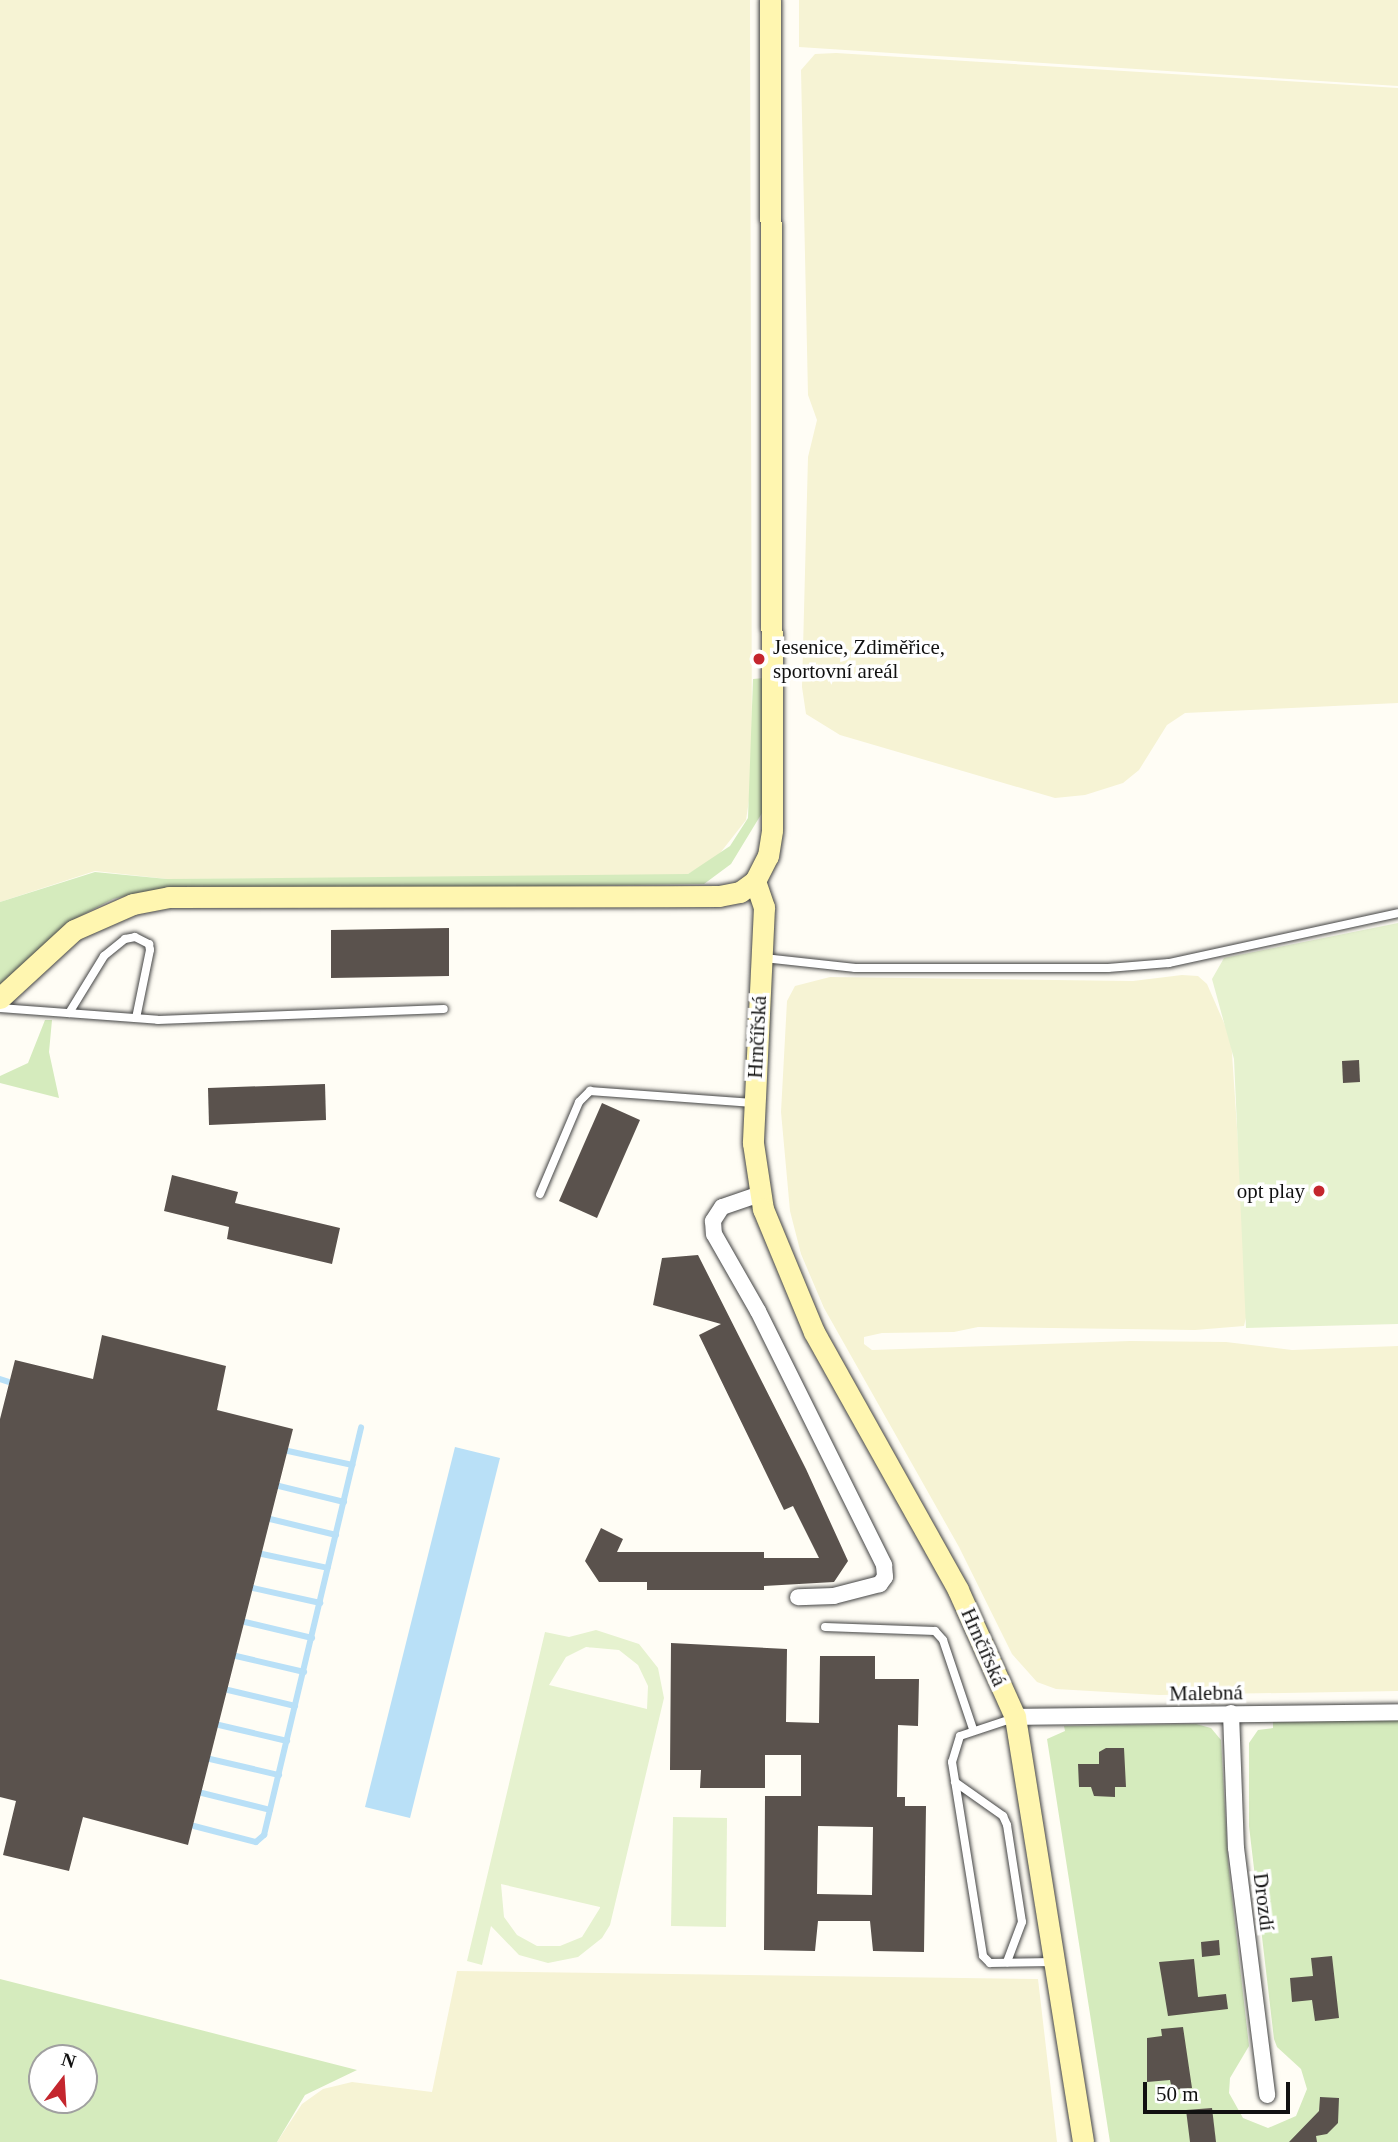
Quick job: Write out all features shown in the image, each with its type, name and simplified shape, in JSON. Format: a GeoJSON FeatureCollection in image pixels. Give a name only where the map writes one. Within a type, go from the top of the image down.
{"type":"FeatureCollection","features":[{"type":"Feature","properties":{"kind":"street"},"geometry":{"type":"LineString","coordinates":[[0,998],[75,930],[133,904],[169,897],[719,896],[740,892],[755,881],[768,856],[772,830],[770,0]]}},
{"type":"Feature","properties":{"kind":"street","name":"Hrnčířská"},"geometry":{"type":"LineString","coordinates":[[755,881],[764,899],[753,1103],[760,1194],[767,1225],[802,1307],[958,1590],[1015,1717],[1083,2142]]}},
{"type":"Feature","properties":{"kind":"street"},"geometry":{"type":"LineString","coordinates":[[760,1194],[722,1207],[713,1221],[714,1234],[776,1348],[884,1565],[885,1577],[880,1584],[834,1596],[798,1597]]}},
{"type":"Feature","properties":{"kind":"street","name":"Malebná"},"geometry":{"type":"LineString","coordinates":[[1015,1717],[1398,1712]]}},
{"type":"Feature","properties":{"kind":"street","name":"Drozdí"},"geometry":{"type":"LineString","coordinates":[[1231,1713],[1236,1849],[1268,2095]]}},
{"type":"Feature","properties":{"kind":"lane"},"geometry":{"type":"LineString","coordinates":[[761,958],[855,968],[1108,968],[1169,963],[1398,913]]}},
{"type":"Feature","properties":{"kind":"lane"},"geometry":{"type":"LineString","coordinates":[[69,1013],[104,956],[125,939],[135,937],[149,944],[150,950],[136,1018]]}},
{"type":"Feature","properties":{"kind":"lane"},"geometry":{"type":"LineString","coordinates":[[0,1007],[136,1018],[444,1009]]}},
{"type":"Feature","properties":{"kind":"lane"},"geometry":{"type":"LineString","coordinates":[[540,1194],[579,1102],[590,1091],[753,1103]]}},
{"type":"Feature","properties":{"kind":"lane"},"geometry":{"type":"LineString","coordinates":[[825,1627],[935,1631],[943,1640],[973,1729]]}},
{"type":"Feature","properties":{"kind":"lane"},"geometry":{"type":"LineString","coordinates":[[1015,1717],[973,1729],[960,1737],[954,1747],[955,1782],[983,1956],[989,1963],[1053,1962]]}},
{"type":"Feature","properties":{"kind":"lane"},"geometry":{"type":"LineString","coordinates":[[955,1782],[1003,1816],[1007,1825],[1021,1922],[1007,1962]]}},
{"type":"Feature","properties":{"kind":"shaded area"},"geometry":{"type":"Polygon","coordinates":[[[0,0],[750,0],[752,780],[746,820],[717,857],[688,874],[653,878],[167,879],[95,871],[0,902],[0,0]]]}},
{"type":"Feature","properties":{"kind":"shaded area"},"geometry":{"type":"Polygon","coordinates":[[[799,0],[1398,0],[1398,86],[799,47],[799,0]]]}},
{"type":"Feature","properties":{"kind":"shaded area"},"geometry":{"type":"Polygon","coordinates":[[[836,53],[1398,88],[1398,703],[1185,713],[1167,725],[1139,770],[1123,783],[1085,795],[1055,798],[840,735],[806,714],[802,687],[808,457],[817,420],[808,395],[801,70],[815,54],[836,53]]]}},
{"type":"Feature","properties":{"kind":"shaded area"},"geometry":{"type":"Polygon","coordinates":[[[1182,975],[1198,976],[1207,984],[1231,1039],[1249,1305],[1244,1326],[1195,1330],[978,1327],[954,1332],[882,1333],[864,1337],[864,1344],[872,1350],[1130,1341],[1226,1342],[1292,1350],[1398,1346],[1398,1691],[1159,1695],[1056,1689],[1037,1682],[1012,1654],[959,1547],[824,1308],[801,1254],[790,1211],[781,1112],[787,1001],[795,986],[830,977],[1133,981],[1182,975]]]}},
{"type":"Feature","properties":{"kind":"shaded area"},"geometry":{"type":"Polygon","coordinates":[[[457,1971],[1038,1979],[1057,2142],[277,2142],[302,2104],[323,2089],[352,2082],[432,2092],[457,1971]]]}},
{"type":"Feature","properties":{"kind":"green space"},"geometry":{"type":"Polygon","coordinates":[[[764,678],[762,813],[731,864],[704,884],[141,892],[113,899],[67,923],[0,985],[0,902],[95,872],[167,879],[688,874],[730,846],[748,818],[753,679],[764,678]]]}},
{"type":"Feature","properties":{"kind":"green space","name":"opt play"},"geometry":{"type":"Polygon","coordinates":[[[1398,923],[1398,1324],[1246,1328],[1234,1059],[1212,979],[1224,958],[1398,923]]]}},
{"type":"Feature","properties":{"kind":"green space"},"geometry":{"type":"Polygon","coordinates":[[[45,1020],[52,1020],[49,1052],[59,1098],[0,1083],[0,1076],[28,1063],[45,1020]]]}},
{"type":"Feature","properties":{"kind":"green space"},"geometry":{"type":"Polygon","coordinates":[[[596,1630],[639,1644],[658,1668],[664,1698],[610,1925],[602,1938],[578,1957],[548,1963],[519,1955],[491,1926],[482,1965],[467,1961],[545,1632],[569,1637],[596,1630]],[[586,1647],[566,1657],[549,1685],[647,1709],[648,1686],[638,1665],[619,1650],[586,1647]],[[501,1884],[504,1917],[517,1935],[537,1946],[560,1946],[582,1937],[600,1908],[600,1907],[501,1884]]]}},
{"type":"Feature","properties":{"kind":"green space"},"geometry":{"type":"Polygon","coordinates":[[[1398,1720],[1398,2142],[1110,2142],[1047,1739],[1065,1731],[1064,1726],[1196,1724],[1211,1728],[1221,1740],[1228,1862],[1249,2046],[1230,2078],[1229,2093],[1243,2118],[1268,2128],[1296,2116],[1307,2089],[1301,2069],[1277,2047],[1274,2039],[1249,1826],[1249,1743],[1258,1730],[1273,1728],[1273,1722],[1398,1720]]]}},
{"type":"Feature","properties":{"kind":"green space"},"geometry":{"type":"Polygon","coordinates":[[[673,1817],[727,1818],[726,1927],[671,1926],[673,1817]]]}},
{"type":"Feature","properties":{"kind":"green space"},"geometry":{"type":"Polygon","coordinates":[[[0,1979],[357,2070],[305,2095],[277,2142],[0,2142],[0,1979]]]}},
{"type":"Feature","properties":{"kind":"water"},"geometry":{"type":"Polygon","coordinates":[[[455,1447],[500,1458],[410,1818],[365,1807],[455,1447]]]}},
{"type":"Feature","properties":{"kind":"building"},"geometry":{"type":"Polygon","coordinates":[[[449,928],[449,976],[331,978],[331,930],[449,928]]]}},
{"type":"Feature","properties":{"kind":"building"},"geometry":{"type":"Polygon","coordinates":[[[1359,1060],[1360,1082],[1343,1083],[1342,1061],[1359,1060]]]}},
{"type":"Feature","properties":{"kind":"building"},"geometry":{"type":"Polygon","coordinates":[[[325,1084],[326,1120],[209,1125],[208,1088],[325,1084]]]}},
{"type":"Feature","properties":{"kind":"building"},"geometry":{"type":"Polygon","coordinates":[[[602,1103],[640,1120],[597,1218],[559,1201],[602,1103]]]}},
{"type":"Feature","properties":{"kind":"building"},"geometry":{"type":"Polygon","coordinates":[[[172,1175],[238,1192],[235,1203],[340,1228],[332,1264],[227,1239],[229,1227],[164,1211],[172,1175]]]}},
{"type":"Feature","properties":{"kind":"building"},"geometry":{"type":"Polygon","coordinates":[[[698,1255],[806,1469],[848,1561],[834,1582],[764,1586],[764,1590],[647,1590],[647,1582],[599,1582],[585,1561],[601,1528],[623,1539],[617,1552],[764,1552],[764,1558],[819,1558],[793,1506],[784,1510],[699,1335],[721,1324],[653,1305],[662,1258],[698,1255]]]}},
{"type":"Feature","properties":{"kind":"building"},"geometry":{"type":"Polygon","coordinates":[[[102,1335],[226,1366],[217,1410],[293,1429],[188,1845],[83,1817],[69,1871],[3,1855],[16,1801],[0,1797],[0,1419],[15,1360],[93,1379],[102,1335]]]}},
{"type":"Feature","properties":{"kind":"building"},"geometry":{"type":"Polygon","coordinates":[[[671,1643],[787,1649],[786,1722],[819,1723],[820,1656],[875,1656],[875,1679],[919,1679],[918,1726],[898,1725],[897,1797],[905,1797],[905,1806],[926,1806],[924,1952],[873,1951],[870,1921],[818,1921],[815,1951],[764,1950],[765,1796],[801,1796],[801,1755],[765,1755],[765,1788],[700,1788],[701,1770],[670,1770],[671,1643]],[[818,1826],[817,1894],[872,1895],[873,1827],[818,1826]]]}},
{"type":"Feature","properties":{"kind":"building"},"geometry":{"type":"Polygon","coordinates":[[[1106,1748],[1124,1748],[1126,1787],[1115,1787],[1115,1797],[1094,1796],[1091,1787],[1079,1787],[1078,1764],[1099,1764],[1099,1752],[1106,1748]]]}},
{"type":"Feature","properties":{"kind":"building"},"geometry":{"type":"Polygon","coordinates":[[[1219,1940],[1220,1955],[1202,1957],[1201,1942],[1219,1940]]]}},
{"type":"Feature","properties":{"kind":"building"},"geometry":{"type":"Polygon","coordinates":[[[1332,1956],[1339,2018],[1315,2021],[1312,2000],[1292,2002],[1290,1978],[1313,1976],[1311,1958],[1332,1956]]]}},
{"type":"Feature","properties":{"kind":"building"},"geometry":{"type":"Polygon","coordinates":[[[1194,1959],[1198,1997],[1226,1994],[1228,2009],[1168,2016],[1159,1962],[1194,1959]]]}},
{"type":"Feature","properties":{"kind":"building"},"geometry":{"type":"Polygon","coordinates":[[[1183,2027],[1192,2088],[1172,2090],[1170,2080],[1147,2082],[1147,2038],[1162,2036],[1161,2029],[1183,2027]]]}},
{"type":"Feature","properties":{"kind":"building"},"geometry":{"type":"Polygon","coordinates":[[[1320,2097],[1339,2098],[1338,2123],[1327,2134],[1316,2136],[1317,2142],[1289,2142],[1319,2111],[1320,2097]]]}},
{"type":"Feature","properties":{"kind":"building"},"geometry":{"type":"Polygon","coordinates":[[[1212,2108],[1216,2142],[1190,2142],[1186,2110],[1212,2108]]]}},
{"type":"Feature","properties":{"kind":"waterway"},"geometry":{"type":"LineString","coordinates":[[0,1379],[9,1382]]}},
{"type":"Feature","properties":{"kind":"waterway"},"geometry":{"type":"LineString","coordinates":[[194,1826],[256,1842],[264,1835],[361,1427]]}},
{"type":"Feature","properties":{"kind":"waterway"},"geometry":{"type":"LineString","coordinates":[[288,1451],[353,1465]]}},
{"type":"Feature","properties":{"kind":"waterway"},"geometry":{"type":"LineString","coordinates":[[279,1486],[344,1502]]}},
{"type":"Feature","properties":{"kind":"waterway"},"geometry":{"type":"LineString","coordinates":[[270,1519],[336,1535]]}},
{"type":"Feature","properties":{"kind":"waterway"},"geometry":{"type":"LineString","coordinates":[[262,1554],[328,1568]]}},
{"type":"Feature","properties":{"kind":"waterway"},"geometry":{"type":"LineString","coordinates":[[253,1588],[320,1603]]}},
{"type":"Feature","properties":{"kind":"waterway"},"geometry":{"type":"LineString","coordinates":[[245,1622],[312,1638]]}},
{"type":"Feature","properties":{"kind":"waterway"},"geometry":{"type":"LineString","coordinates":[[236,1656],[304,1672]]}},
{"type":"Feature","properties":{"kind":"waterway"},"geometry":{"type":"LineString","coordinates":[[228,1690],[295,1706]]}},
{"type":"Feature","properties":{"kind":"waterway"},"geometry":{"type":"LineString","coordinates":[[219,1725],[287,1741]]}},
{"type":"Feature","properties":{"kind":"waterway"},"geometry":{"type":"LineString","coordinates":[[210,1759],[279,1775]]}},
{"type":"Feature","properties":{"kind":"waterway"},"geometry":{"type":"LineString","coordinates":[[202,1793],[270,1810]]}},
{"type":"Feature","properties":{"kind":"place","name":"Jesenice, Zdiměřice, sportovní areál"},"geometry":{"type":"Point","coordinates":[759,659]}},
{"type":"Feature","properties":{"kind":"place","name":"opt play"},"geometry":{"type":"Point","coordinates":[1319,1191]}}]}
